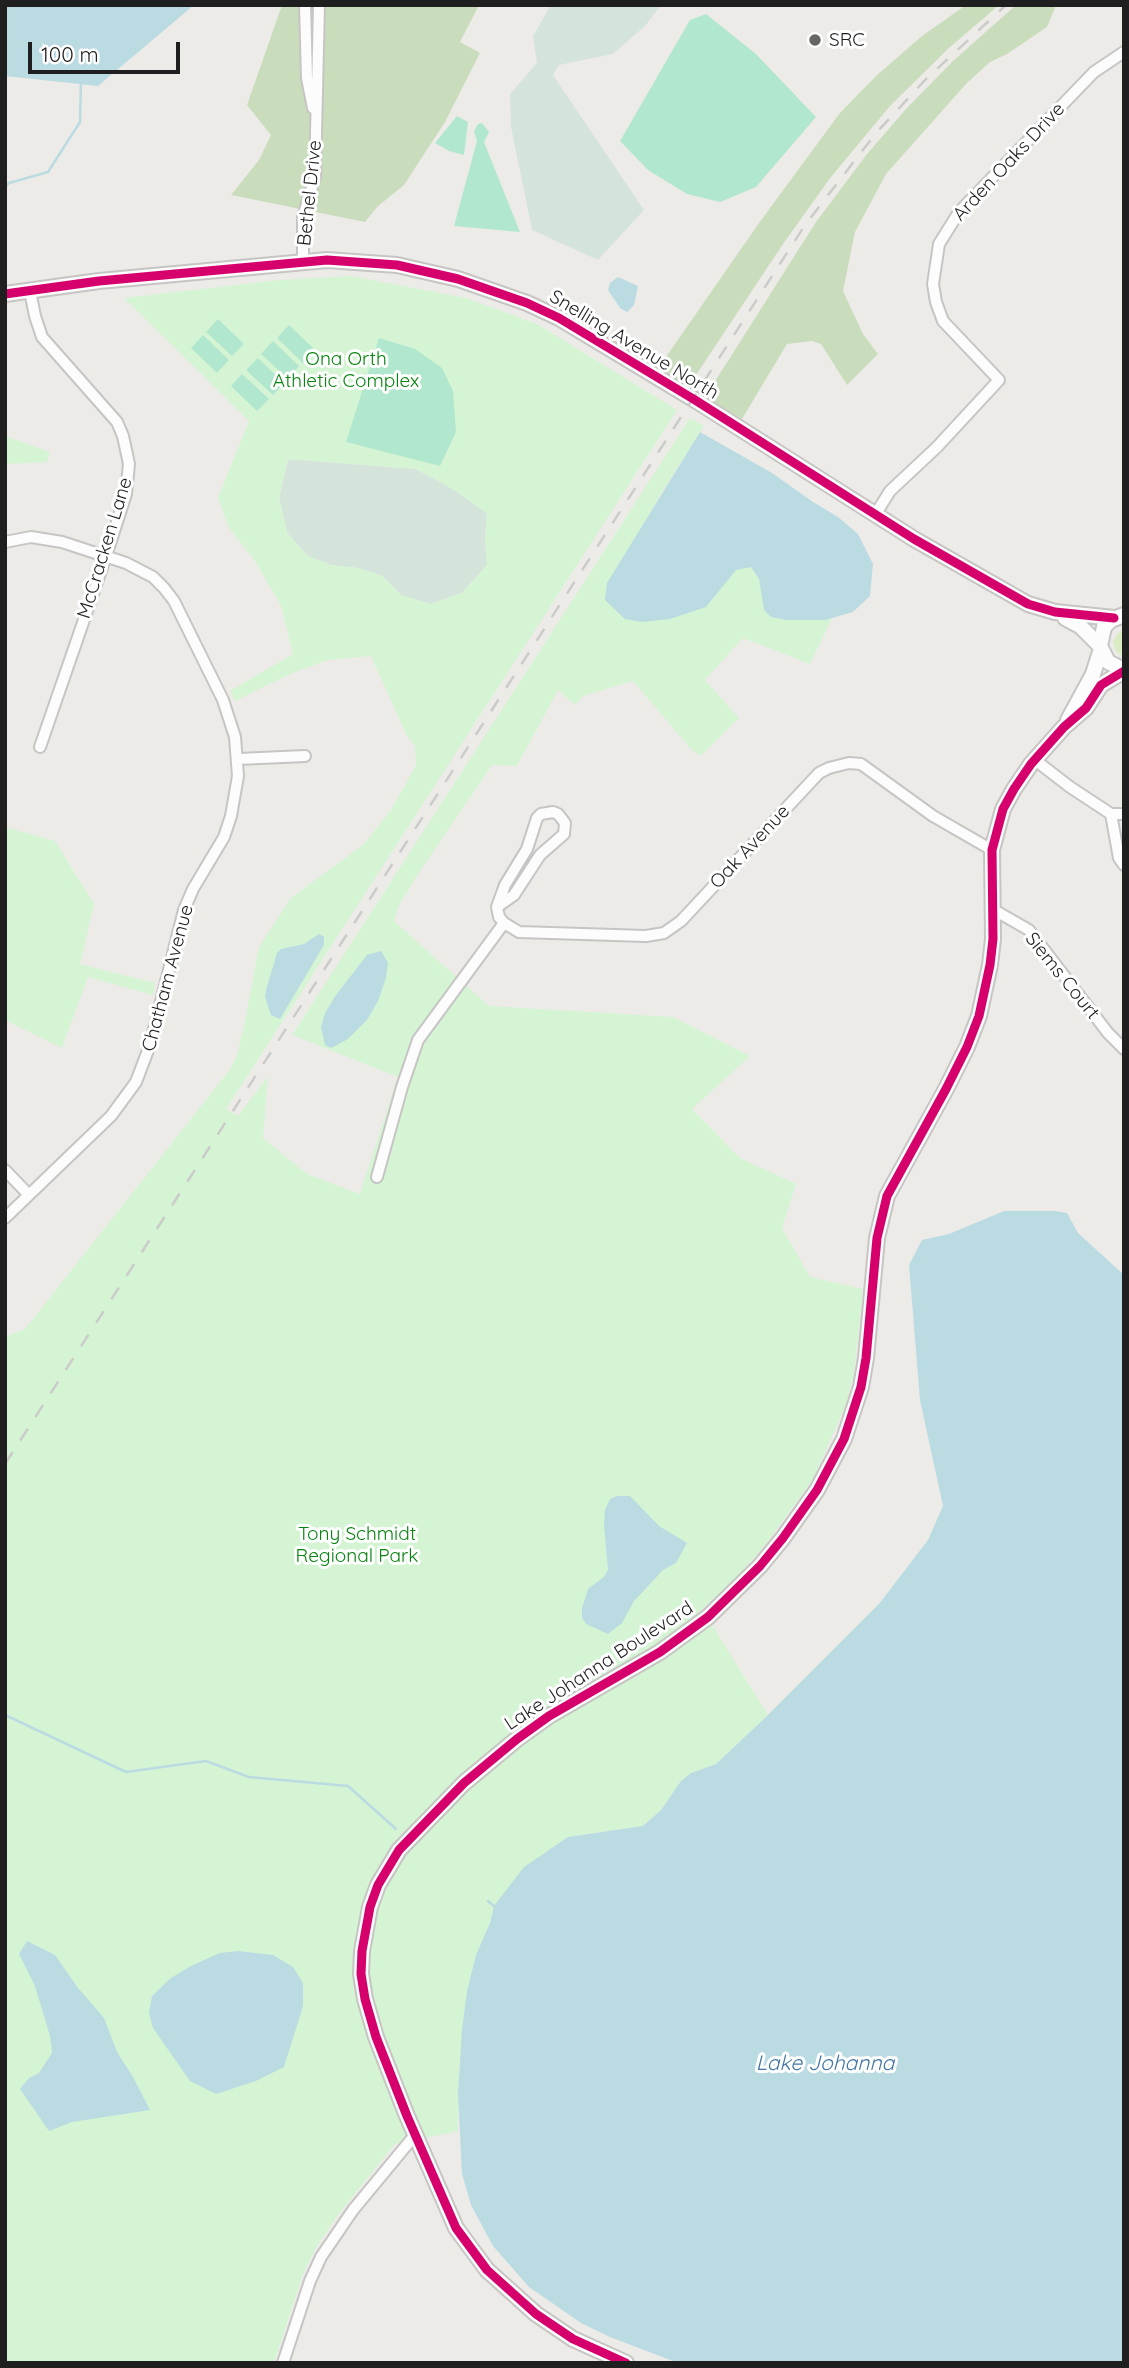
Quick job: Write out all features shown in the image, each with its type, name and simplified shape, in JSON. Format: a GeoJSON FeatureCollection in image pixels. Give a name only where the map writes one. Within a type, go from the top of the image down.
{"type":"FeatureCollection","features":[{"type":"Feature","properties":{"kind":"street","name":"Bethel Drive"},"geometry":{"type":"LineString","coordinates":[[305,5],[307,78],[317,124]]}},
{"type":"Feature","properties":{"kind":"street","name":"Bethel Drive"},"geometry":{"type":"LineString","coordinates":[[303,262],[303,217],[315,177],[319,5]]}},
{"type":"Feature","properties":{"kind":"street","name":"Arden Oaks Drive"},"geometry":{"type":"LineString","coordinates":[[875,515],[890,491],[937,447],[999,380],[943,321],[933,284],[933,268],[939,244],[959,212],[1094,72],[1124,52]]}},
{"type":"Feature","properties":{"kind":"street","name":"Snelling Avenue North"},"geometry":{"type":"LineString","coordinates":[[5,294],[99,281],[327,260],[397,265],[458,279],[527,303],[559,318],[875,515],[1028,604],[1055,612],[1119,617]]}},
{"type":"Feature","properties":{"kind":"street","name":"McCracken Lane"},"geometry":{"type":"LineString","coordinates":[[30,291],[43,337],[112,415],[124,436],[129,457],[129,479],[106,556],[40,747]]}},
{"type":"Feature","properties":{"kind":"street","name":"Chatham Avenue"},"geometry":{"type":"LineString","coordinates":[[5,541],[46,538],[127,563],[153,577],[174,601],[223,700],[235,737],[237,759],[236,796],[231,816],[224,836],[193,888],[184,910],[150,1045],[139,1073],[125,1099],[111,1116],[5,1218]]}},
{"type":"Feature","properties":{"kind":"street","name":"Snelling Avenue North"},"geometry":{"type":"LineString","coordinates":[[1055,612],[1080,626],[1100,647],[1108,662],[1124,670]]}},
{"type":"Feature","properties":{"kind":"street","name":"Lake Johanna Boulevard"},"geometry":{"type":"LineString","coordinates":[[1064,727],[1093,674],[1104,627],[1119,617]]}},
{"type":"Feature","properties":{"kind":"street","name":"Lake Johanna Boulevard"},"geometry":{"type":"LineString","coordinates":[[626,2363],[599,2352],[551,2325],[487,2270],[456,2228],[376,2037],[363,1990],[361,1975],[364,1931],[370,1906],[388,1866],[413,1834],[482,1767],[549,1716],[660,1652],[716,1609],[760,1566],[817,1490],[844,1439],[861,1387],[882,1213],[894,1181],[946,1089],[979,1016],[990,965],[994,910],[992,850],[1003,810],[1013,789],[1035,760],[1064,727],[1086,708],[1101,685],[1124,670]]}},
{"type":"Feature","properties":{"kind":"street"},"geometry":{"type":"LineString","coordinates":[[237,759],[305,756]]}},
{"type":"Feature","properties":{"kind":"street"},"geometry":{"type":"LineString","coordinates":[[1035,760],[1111,814],[1124,814]]}},
{"type":"Feature","properties":{"kind":"street","name":"Oak Avenue"},"geometry":{"type":"LineString","coordinates":[[504,923],[519,932],[646,936],[664,933],[681,921],[819,773],[849,763],[861,764],[933,816],[992,850]]}},
{"type":"Feature","properties":{"kind":"street"},"geometry":{"type":"LineString","coordinates":[[377,1177],[405,1076],[418,1040],[504,923],[499,917],[497,907],[505,885],[527,849],[537,818],[547,812],[558,814],[565,823],[564,834],[540,855],[514,895],[497,907]]}},
{"type":"Feature","properties":{"kind":"street"},"geometry":{"type":"LineString","coordinates":[[1111,814],[1119,858],[1124,865]]}},
{"type":"Feature","properties":{"kind":"street","name":"Siems Court"},"geometry":{"type":"LineString","coordinates":[[994,910],[1029,930],[1108,1033],[1124,1049]]}},
{"type":"Feature","properties":{"kind":"street"},"geometry":{"type":"LineString","coordinates":[[5,1170],[29,1195]]}},
{"type":"Feature","properties":{"kind":"street"},"geometry":{"type":"LineString","coordinates":[[283,2363],[310,2281],[321,2257],[353,2210],[415,2135]]}},
{"type":"Feature","properties":{"kind":"green space"},"geometry":{"type":"Polygon","coordinates":[[[282,5],[479,5],[460,42],[480,53],[445,122],[404,185],[377,207],[365,222],[231,195],[259,160],[271,135],[247,105],[282,5]]]}},
{"type":"Feature","properties":{"kind":"green space"},"geometry":{"type":"Polygon","coordinates":[[[966,5],[999,5],[949,48],[890,106],[831,177],[688,387],[659,367],[759,223],[840,113],[876,76],[922,36],[966,5]]]}},
{"type":"Feature","properties":{"kind":"green space"},"geometry":{"type":"Polygon","coordinates":[[[1016,5],[1056,5],[1047,27],[990,62],[966,84],[886,174],[855,232],[843,291],[863,334],[878,354],[847,385],[821,344],[812,341],[787,344],[742,419],[705,397],[816,222],[867,154],[953,61],[1016,5]]]}},
{"type":"Feature","properties":{"kind":"green space"},"geometry":{"type":"Polygon","coordinates":[[[706,14],[756,54],[816,117],[756,187],[720,202],[687,194],[648,170],[620,141],[690,20],[706,14]]]}},
{"type":"Feature","properties":{"kind":"green space"},"geometry":{"type":"Polygon","coordinates":[[[457,116],[468,122],[464,155],[435,143],[457,116]]]}},
{"type":"Feature","properties":{"kind":"green space"},"geometry":{"type":"Polygon","coordinates":[[[482,123],[489,132],[484,142],[520,232],[454,226],[477,141],[474,131],[478,124],[482,123]]]}},
{"type":"Feature","properties":{"kind":"green space","name":"Tony Schmidt Regional Park"},"geometry":{"type":"Polygon","coordinates":[[[351,276],[466,298],[537,324],[677,410],[226,1109],[238,1116],[268,1076],[263,1138],[307,1174],[360,1194],[398,1077],[292,1035],[690,418],[704,426],[660,495],[636,539],[706,607],[736,569],[752,567],[759,579],[771,617],[786,620],[832,618],[810,664],[743,638],[705,680],[739,718],[701,756],[691,749],[633,681],[583,696],[575,705],[558,690],[517,766],[492,765],[420,871],[398,907],[394,921],[489,1006],[673,1017],[750,1056],[692,1109],[740,1158],[796,1184],[782,1228],[810,1277],[863,1289],[854,1374],[846,1404],[813,1479],[763,1548],[727,1587],[702,1609],[768,1715],[716,1764],[691,1773],[681,1781],[661,1810],[643,1826],[568,1837],[494,1906],[490,1923],[476,1955],[467,1991],[459,2069],[458,2131],[395,2144],[338,2215],[317,2246],[303,2274],[274,2363],[5,2363],[5,1337],[25,1329],[228,1072],[236,1058],[244,1026],[259,947],[291,898],[364,844],[391,810],[416,765],[415,746],[406,734],[371,656],[328,660],[290,674],[235,701],[230,691],[293,654],[281,606],[255,561],[229,528],[218,498],[249,421],[124,298],[279,280],[351,276]],[[288,459],[279,497],[287,533],[308,556],[331,565],[358,568],[382,576],[401,595],[431,604],[462,593],[487,565],[487,513],[451,488],[416,469],[288,459]]]}},
{"type":"Feature","properties":{"kind":"green space"},"geometry":{"type":"Polygon","coordinates":[[[218,319],[244,344],[232,356],[206,332],[218,319]]]}},
{"type":"Feature","properties":{"kind":"green space"},"geometry":{"type":"Polygon","coordinates":[[[289,325],[315,350],[303,363],[277,338],[289,325]]]}},
{"type":"Feature","properties":{"kind":"green space"},"geometry":{"type":"Polygon","coordinates":[[[203,335],[229,360],[217,373],[191,348],[203,335]]]}},
{"type":"Feature","properties":{"kind":"green space"},"geometry":{"type":"Polygon","coordinates":[[[379,338],[415,349],[442,368],[453,391],[456,432],[440,466],[346,442],[379,338]]]}},
{"type":"Feature","properties":{"kind":"green space"},"geometry":{"type":"Polygon","coordinates":[[[273,341],[299,366],[288,379],[261,354],[273,341]]]}},
{"type":"Feature","properties":{"kind":"green space"},"geometry":{"type":"Polygon","coordinates":[[[258,358],[284,383],[273,395],[246,370],[258,358]]]}},
{"type":"Feature","properties":{"kind":"green space"},"geometry":{"type":"Polygon","coordinates":[[[242,374],[269,399],[257,411],[231,386],[242,374]]]}},
{"type":"Feature","properties":{"kind":"green space"},"geometry":{"type":"Polygon","coordinates":[[[5,436],[50,452],[47,462],[5,464],[5,436]]]}},
{"type":"Feature","properties":{"kind":"green space"},"geometry":{"type":"Polygon","coordinates":[[[1124,629],[1124,657],[1116,652],[1113,642],[1117,634],[1124,629]]]}},
{"type":"Feature","properties":{"kind":"green space"},"geometry":{"type":"Polygon","coordinates":[[[5,827],[55,841],[94,904],[80,964],[155,983],[153,995],[88,977],[62,1048],[5,1020],[5,827]]]}},
{"type":"Feature","properties":{"kind":"shaded area"},"geometry":{"type":"Polygon","coordinates":[[[551,5],[661,5],[645,26],[613,54],[559,65],[553,75],[644,210],[598,260],[532,230],[511,127],[510,94],[537,63],[533,36],[551,5]]]}},
{"type":"Feature","properties":{"kind":"shaded area"},"geometry":{"type":"Polygon","coordinates":[[[288,459],[416,469],[451,488],[487,513],[487,565],[462,593],[431,604],[401,595],[382,576],[358,568],[331,565],[308,556],[287,533],[279,497],[288,459]]]}},
{"type":"Feature","properties":{"kind":"water"},"geometry":{"type":"Polygon","coordinates":[[[5,5],[194,5],[98,86],[5,76],[5,5]]]}},
{"type":"Feature","properties":{"kind":"water"},"geometry":{"type":"Polygon","coordinates":[[[618,277],[638,286],[634,305],[627,312],[620,308],[608,290],[610,283],[618,277]]]}},
{"type":"Feature","properties":{"kind":"water"},"geometry":{"type":"Polygon","coordinates":[[[700,432],[772,473],[838,517],[858,534],[873,564],[870,596],[853,612],[825,620],[786,620],[771,617],[764,610],[759,579],[751,567],[736,570],[706,607],[670,619],[642,622],[625,619],[605,600],[607,583],[700,432]]]}},
{"type":"Feature","properties":{"kind":"water"},"geometry":{"type":"Polygon","coordinates":[[[319,934],[324,937],[324,945],[280,1019],[271,1015],[265,997],[277,953],[281,949],[304,944],[319,934]]]}},
{"type":"Feature","properties":{"kind":"water"},"geometry":{"type":"Polygon","coordinates":[[[381,951],[388,963],[386,978],[378,1001],[367,1020],[348,1039],[331,1048],[325,1045],[321,1027],[325,1013],[367,955],[381,951]]]}},
{"type":"Feature","properties":{"kind":"water","name":"Lake Johanna"},"geometry":{"type":"Polygon","coordinates":[[[1004,1211],[1067,1213],[1078,1233],[1124,1275],[1124,2363],[678,2363],[581,2323],[529,2287],[493,2246],[471,2205],[462,2174],[458,2094],[467,1991],[476,1955],[490,1923],[494,1906],[524,1867],[568,1837],[643,1826],[661,1810],[681,1781],[691,1773],[716,1764],[879,1604],[928,1540],[943,1506],[920,1400],[909,1265],[922,1240],[949,1234],[1004,1211]]]}},
{"type":"Feature","properties":{"kind":"water"},"geometry":{"type":"Polygon","coordinates":[[[630,1496],[659,1526],[687,1543],[676,1563],[663,1570],[634,1601],[622,1623],[608,1634],[586,1624],[582,1618],[582,1608],[588,1589],[604,1577],[608,1570],[605,1510],[610,1499],[630,1496]]]}},
{"type":"Feature","properties":{"kind":"water"},"geometry":{"type":"Polygon","coordinates":[[[27,1941],[55,1955],[78,1988],[104,2018],[117,2052],[150,2110],[72,2122],[49,2131],[20,2089],[29,2078],[39,2073],[52,2053],[50,2036],[35,1986],[19,1954],[27,1941]]]}},
{"type":"Feature","properties":{"kind":"water"},"geometry":{"type":"Polygon","coordinates":[[[238,1951],[273,1955],[293,1967],[303,1983],[303,2006],[284,2067],[256,2081],[216,2094],[190,2081],[153,2028],[149,2013],[152,1996],[171,1978],[220,1953],[238,1951]]]}},
{"type":"Feature","properties":{"kind":"waterway"},"geometry":{"type":"LineString","coordinates":[[5,187],[9,183],[48,172],[80,122],[81,81]]}},
{"type":"Feature","properties":{"kind":"waterway"},"geometry":{"type":"LineString","coordinates":[[5,1715],[126,1772],[206,1761],[249,1777],[348,1786],[396,1829]]}},
{"type":"Feature","properties":{"kind":"waterway"},"geometry":{"type":"LineString","coordinates":[[488,1901],[494,1906]]}},
{"type":"Feature","properties":{"kind":"railway"},"geometry":{"type":"LineString","coordinates":[[5,1464],[805,225],[876,133],[926,79],[1006,5]]}},
{"type":"Feature","properties":{"kind":"cycle path"},"geometry":{"type":"LineString","coordinates":[[5,294],[99,281],[327,260],[397,265],[458,279],[527,303],[559,318],[695,400],[914,539],[1028,604],[1055,612],[1114,618]]}},
{"type":"Feature","properties":{"kind":"cycle path"},"geometry":{"type":"LineString","coordinates":[[626,2363],[573,2339],[536,2314],[487,2270],[456,2228],[407,2116],[376,2037],[365,1999],[361,1974],[362,1951],[370,1907],[378,1885],[399,1850],[464,1783],[549,1716],[660,1652],[708,1617],[760,1566],[817,1490],[844,1439],[861,1387],[877,1238],[887,1196],[946,1089],[979,1016],[993,939],[992,850],[1003,809],[1031,764],[1064,727],[1086,708],[1101,685],[1124,671]]}},
{"type":"Feature","properties":{"kind":"place","name":"SRC"},"geometry":{"type":"Point","coordinates":[815,40]}},
{"type":"Feature","properties":{"kind":"park label","name":"Ona Orth Athletic Complex"},"geometry":{"type":"Point","coordinates":[346,370]}}]}
